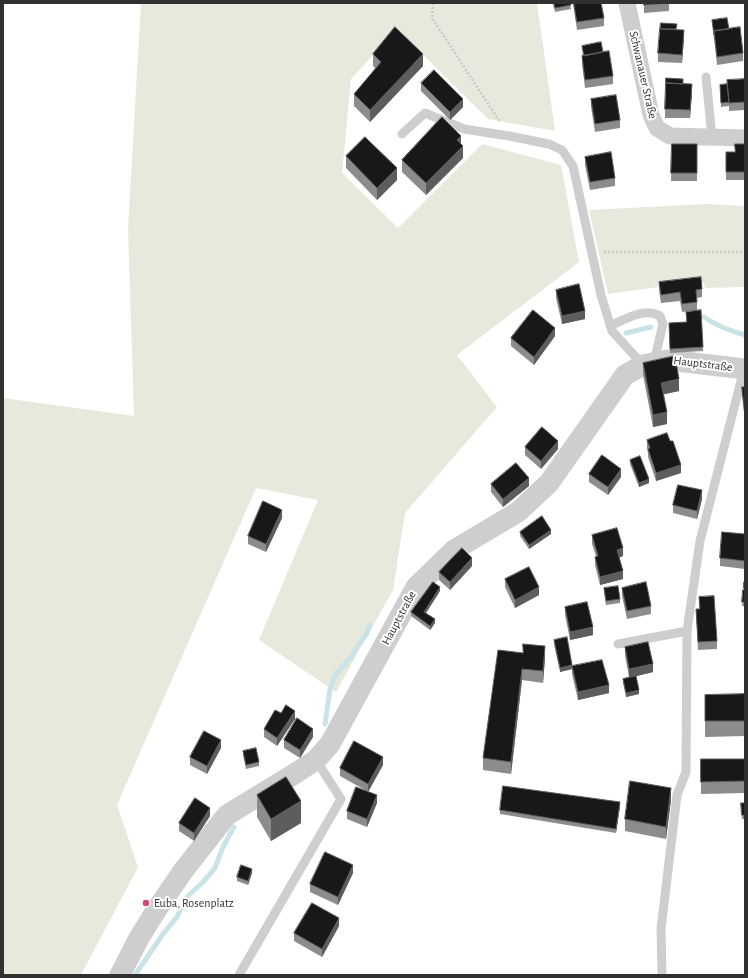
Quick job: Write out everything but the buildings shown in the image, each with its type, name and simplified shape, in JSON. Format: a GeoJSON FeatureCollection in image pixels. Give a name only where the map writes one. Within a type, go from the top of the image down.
{"type":"FeatureCollection","features":[{"type":"Feature","properties":{"kind":"street","name":"Schwanauer Straße"},"geometry":{"type":"LineString","coordinates":[[627,3],[651,115],[657,128],[670,136],[745,138]]}},
{"type":"Feature","properties":{"kind":"street","name":"Hauptstraße"},"geometry":{"type":"LineString","coordinates":[[120,975],[138,938],[157,909],[183,871],[227,815],[316,760],[330,744],[416,587],[454,550],[518,512],[549,483],[625,375],[648,363],[668,360],[744,369]]}},
{"type":"Feature","properties":{"kind":"lane"},"geometry":{"type":"LineString","coordinates":[[706,77],[712,137]]}},
{"type":"Feature","properties":{"kind":"lane"},"geometry":{"type":"LineString","coordinates":[[402,134],[425,112],[464,129],[549,144],[562,150],[573,166],[601,295],[610,326],[612,331],[648,363],[663,324],[660,316],[654,312],[643,312],[610,326]]}},
{"type":"Feature","properties":{"kind":"lane"},"geometry":{"type":"LineString","coordinates":[[662,975],[662,921],[677,795],[686,772],[687,631],[700,541],[744,369]]}},
{"type":"Feature","properties":{"kind":"lane"},"geometry":{"type":"LineString","coordinates":[[618,644],[687,631]]}},
{"type":"Feature","properties":{"kind":"lane"},"geometry":{"type":"LineString","coordinates":[[239,975],[341,798],[316,760]]}},
{"type":"Feature","properties":{"kind":"path"},"geometry":{"type":"LineString","coordinates":[[433,3],[432,18],[509,136]]}},
{"type":"Feature","properties":{"kind":"path"},"geometry":{"type":"LineString","coordinates":[[592,252],[745,252]]}},
{"type":"Feature","properties":{"kind":"shaded area"},"geometry":{"type":"Polygon","coordinates":[[[141,3],[537,3],[555,131],[488,119],[395,27],[376,52],[351,79],[342,173],[398,228],[482,144],[561,165],[579,262],[457,355],[497,407],[405,513],[393,590],[336,692],[259,640],[318,500],[256,488],[117,805],[138,867],[81,975],[3,975],[3,398],[134,416],[128,228],[141,3]]]}},
{"type":"Feature","properties":{"kind":"shaded area"},"geometry":{"type":"Polygon","coordinates":[[[705,204],[745,206],[745,287],[705,288],[704,283],[608,294],[589,210],[705,204]]]}},
{"type":"Feature","properties":{"kind":"waterway"},"geometry":{"type":"LineString","coordinates":[[704,317],[724,328],[745,335]]}},
{"type":"Feature","properties":{"kind":"waterway"},"geometry":{"type":"LineString","coordinates":[[626,333],[651,327]]}},
{"type":"Feature","properties":{"kind":"waterway"},"geometry":{"type":"LineString","coordinates":[[325,724],[330,689],[335,675],[353,655],[357,646],[366,635],[370,625]]}},
{"type":"Feature","properties":{"kind":"waterway"},"geometry":{"type":"LineString","coordinates":[[135,975],[163,934],[177,917],[187,897],[215,868],[223,847],[234,827]]}},
{"type":"Feature","properties":{"kind":"place","name":"Euba, Rosenplatz"},"geometry":{"type":"Point","coordinates":[146,903]}}]}
